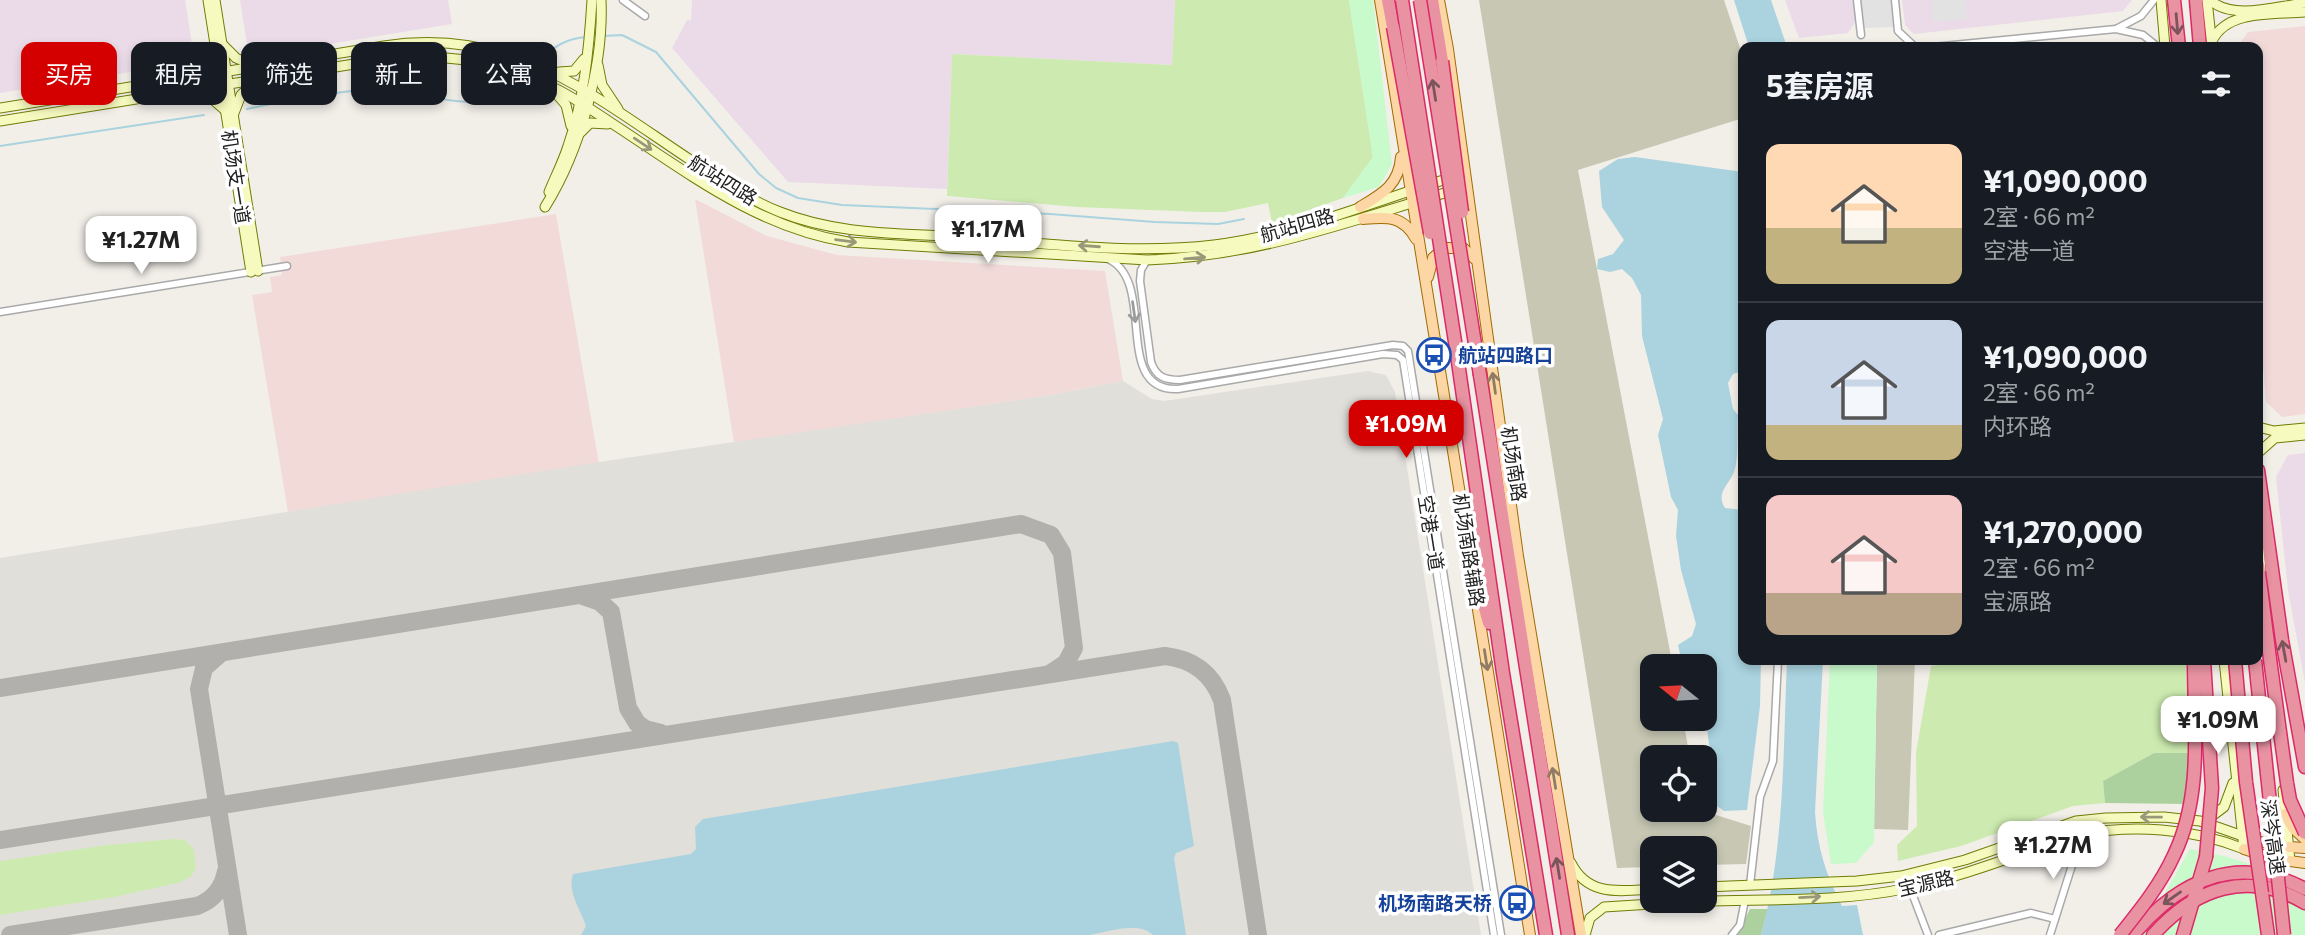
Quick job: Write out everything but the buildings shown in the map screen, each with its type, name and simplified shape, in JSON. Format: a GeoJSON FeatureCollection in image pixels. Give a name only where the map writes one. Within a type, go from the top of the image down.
{"type":"FeatureCollection","features":[{"type":"Feature","properties":{"kind":"highway"},"geometry":{"type":"LineString","coordinates":[[1388,0],[1423,199],[1456,348]]}},
{"type":"Feature","properties":{"kind":"highway","name":"机场南路"},"geometry":{"type":"LineString","coordinates":[[1402,0],[1545,935]]}},
{"type":"Feature","properties":{"kind":"highway","name":"机场南路"},"geometry":{"type":"LineString","coordinates":[[1420,0],[1563,905],[1570,935]]}},
{"type":"Feature","properties":{"kind":"highway"},"geometry":{"type":"LineString","coordinates":[[1432,0],[1443,61],[1475,345]]}},
{"type":"Feature","properties":{"kind":"highway"},"geometry":{"type":"LineString","coordinates":[[2175,0],[2179,42]]}},
{"type":"Feature","properties":{"kind":"highway"},"geometry":{"type":"LineString","coordinates":[[2196,0],[2199,33],[2204,42]]}},
{"type":"Feature","properties":{"kind":"highway"},"geometry":{"type":"LineString","coordinates":[[2263,507],[2280,631],[2304,763]]}},
{"type":"Feature","properties":{"kind":"highway"},"geometry":{"type":"LineString","coordinates":[[1469,550],[1503,673]]}},
{"type":"Feature","properties":{"kind":"highway"},"geometry":{"type":"LineString","coordinates":[[2263,603],[2290,800],[2305,833]]}},
{"type":"Feature","properties":{"kind":"highway"},"geometry":{"type":"LineString","coordinates":[[2120,935],[2162,879],[2185,829],[2195,762],[2194,665]]}},
{"type":"Feature","properties":{"kind":"highway"},"geometry":{"type":"LineString","coordinates":[[2183,935],[2202,876],[2212,809],[2204,665]]}},
{"type":"Feature","properties":{"kind":"highway","name":"深岑高速"},"geometry":{"type":"LineString","coordinates":[[2235,665],[2246,782],[2266,935]]}},
{"type":"Feature","properties":{"kind":"highway","name":"深岑高速"},"geometry":{"type":"LineString","coordinates":[[2256,665],[2284,935]]}},
{"type":"Feature","properties":{"kind":"highway"},"geometry":{"type":"LineString","coordinates":[[2133,935],[2173,896],[2211,877],[2256,873],[2281,878],[2305,889]]}},
{"type":"Feature","properties":{"kind":"highway"},"geometry":{"type":"LineString","coordinates":[[2153,935],[2189,904],[2230,886],[2267,886],[2305,903]]}},
{"type":"Feature","properties":{"kind":"main road","name":"机场南路辅路"},"geometry":{"type":"LineString","coordinates":[[1380,0],[1530,935]]}},
{"type":"Feature","properties":{"kind":"main road"},"geometry":{"type":"LineString","coordinates":[[1439,0],[1518,556],[1565,845],[1583,935]]}},
{"type":"Feature","properties":{"kind":"main road"},"geometry":{"type":"LineString","coordinates":[[1360,207],[1382,194],[1395,181],[1400,169],[1401,136]]}},
{"type":"Feature","properties":{"kind":"main road"},"geometry":{"type":"LineString","coordinates":[[1363,219],[1395,218],[1406,224],[1415,238],[1423,264]]}},
{"type":"Feature","properties":{"kind":"main road"},"geometry":{"type":"LineString","coordinates":[[1429,302],[1430,262],[1440,250],[1452,246],[1463,248],[1472,253],[1477,263]]}},
{"type":"Feature","properties":{"kind":"main road"},"geometry":{"type":"LineString","coordinates":[[2285,814],[2293,828],[2305,839]]}},
{"type":"Feature","properties":{"kind":"main road","name":"宝源路"},"geometry":{"type":"LineString","coordinates":[[2289,847],[2305,848]]}},
{"type":"Feature","properties":{"kind":"main road","name":"宝源路"},"geometry":{"type":"LineString","coordinates":[[2244,849],[2305,863]]}},
{"type":"Feature","properties":{"kind":"street","name":"机场支一道"},"geometry":{"type":"LineString","coordinates":[[208,0],[218,42]]}},
{"type":"Feature","properties":{"kind":"street","name":"机场支一道"},"geometry":{"type":"LineString","coordinates":[[215,0],[218,42]]}},
{"type":"Feature","properties":{"kind":"street"},"geometry":{"type":"LineString","coordinates":[[623,0],[645,16]]}},
{"type":"Feature","properties":{"kind":"street"},"geometry":{"type":"LineString","coordinates":[[1857,0],[1861,35]]}},
{"type":"Feature","properties":{"kind":"street"},"geometry":{"type":"LineString","coordinates":[[1895,0],[1898,31],[1910,42]]}},
{"type":"Feature","properties":{"kind":"street"},"geometry":{"type":"LineString","coordinates":[[2116,29],[2141,16],[2154,0]]}},
{"type":"Feature","properties":{"kind":"street"},"geometry":{"type":"LineString","coordinates":[[2161,0],[2165,42]]}},
{"type":"Feature","properties":{"kind":"street"},"geometry":{"type":"LineString","coordinates":[[2206,42],[2209,0],[2220,7],[2236,11],[2305,3]]}},
{"type":"Feature","properties":{"kind":"street"},"geometry":{"type":"LineString","coordinates":[[596,5],[593,50],[575,134],[562,178],[545,207],[575,134],[596,122],[623,130]]}},
{"type":"Feature","properties":{"kind":"street"},"geometry":{"type":"LineString","coordinates":[[2209,42],[2222,26],[2236,19],[2305,12]]}},
{"type":"Feature","properties":{"kind":"street"},"geometry":{"type":"LineString","coordinates":[[1984,42],[2116,29],[2143,35],[2152,42]]}},
{"type":"Feature","properties":{"kind":"street","name":"航站四路"},"geometry":{"type":"LineString","coordinates":[[337,54],[420,42],[461,45]]}},
{"type":"Feature","properties":{"kind":"street"},"geometry":{"type":"LineString","coordinates":[[557,71],[565,73],[578,69],[593,50]]}},
{"type":"Feature","properties":{"kind":"street"},"geometry":{"type":"LineString","coordinates":[[593,50],[602,85],[623,115]]}},
{"type":"Feature","properties":{"kind":"street","name":"航站四路"},"geometry":{"type":"LineString","coordinates":[[337,68],[419,56],[461,60]]}},
{"type":"Feature","properties":{"kind":"street","name":"航站四路"},"geometry":{"type":"LineString","coordinates":[[557,73],[717,178],[763,204],[797,218],[845,229],[1101,247],[1169,248],[1257,237],[1465,174]]}},
{"type":"Feature","properties":{"kind":"street","name":"航站四路"},"geometry":{"type":"LineString","coordinates":[[0,108],[131,87]]}},
{"type":"Feature","properties":{"kind":"street","name":"航站四路"},"geometry":{"type":"LineString","coordinates":[[557,90],[737,204],[768,220],[804,233],[858,243],[1147,260],[1197,258],[1300,239],[1467,187]]}},
{"type":"Feature","properties":{"kind":"street"},"geometry":{"type":"LineString","coordinates":[[220,105],[230,113],[241,94]]}},
{"type":"Feature","properties":{"kind":"street","name":"机场支一道"},"geometry":{"type":"LineString","coordinates":[[227,96],[255,271]]}},
{"type":"Feature","properties":{"kind":"street"},"geometry":{"type":"LineString","coordinates":[[557,96],[566,105],[575,134]]}},
{"type":"Feature","properties":{"kind":"street","name":"航站四路"},"geometry":{"type":"LineString","coordinates":[[0,121],[131,100]]}},
{"type":"Feature","properties":{"kind":"street","name":"空港一道"},"geometry":{"type":"LineString","coordinates":[[1103,258],[1115,262],[1126,273],[1131,288],[1142,365],[1150,380],[1160,387],[1178,389],[1383,354],[1397,355],[1403,360],[1494,935]]}},
{"type":"Feature","properties":{"kind":"street","name":"空港一道"},"geometry":{"type":"LineString","coordinates":[[1147,260],[1141,270],[1140,281],[1151,362],[1153,370],[1164,379],[1181,380],[1394,345],[1403,346],[1408,351],[1501,935]]}},
{"type":"Feature","properties":{"kind":"street"},"geometry":{"type":"LineString","coordinates":[[0,312],[287,266]]}},
{"type":"Feature","properties":{"kind":"street"},"geometry":{"type":"LineString","coordinates":[[2263,429],[2274,431],[2305,428]]}},
{"type":"Feature","properties":{"kind":"street"},"geometry":{"type":"LineString","coordinates":[[2263,449],[2275,438],[2305,435]]}},
{"type":"Feature","properties":{"kind":"street"},"geometry":{"type":"LineString","coordinates":[[2263,583],[2290,861]]}},
{"type":"Feature","properties":{"kind":"street"},"geometry":{"type":"LineString","coordinates":[[1750,885],[1760,797],[1773,761],[1778,665]]}},
{"type":"Feature","properties":{"kind":"street"},"geometry":{"type":"LineString","coordinates":[[2224,665],[2244,849]]}},
{"type":"Feature","properties":{"kind":"street"},"geometry":{"type":"LineString","coordinates":[[2200,821],[2224,807],[2229,799],[2235,771]]}},
{"type":"Feature","properties":{"kind":"street","name":"宝源路"},"geometry":{"type":"LineString","coordinates":[[1717,886],[1857,881],[1901,876],[1944,866],[2076,821],[2141,817],[2200,821],[2289,847]]}},
{"type":"Feature","properties":{"kind":"street"},"geometry":{"type":"LineString","coordinates":[[2050,935],[2074,859],[2076,821]]}},
{"type":"Feature","properties":{"kind":"street","name":"宝源路"},"geometry":{"type":"LineString","coordinates":[[1717,901],[1859,895],[1910,888],[1970,872],[2077,835],[2109,831],[2170,830],[2211,837],[2244,849]]}},
{"type":"Feature","properties":{"kind":"street"},"geometry":{"type":"LineString","coordinates":[[1565,845],[1572,866],[1581,879],[1595,888],[1612,891],[1640,890]]}},
{"type":"Feature","properties":{"kind":"street"},"geometry":{"type":"LineString","coordinates":[[1910,888],[1928,935]]}},
{"type":"Feature","properties":{"kind":"street"},"geometry":{"type":"LineString","coordinates":[[1612,891],[1605,894],[1603,900],[1615,904]]}},
{"type":"Feature","properties":{"kind":"street"},"geometry":{"type":"LineString","coordinates":[[1732,935],[1740,925],[1745,900]]}},
{"type":"Feature","properties":{"kind":"street","name":"宝源路"},"geometry":{"type":"LineString","coordinates":[[1615,904],[1640,903]]}},
{"type":"Feature","properties":{"kind":"street"},"geometry":{"type":"LineString","coordinates":[[1583,935],[1592,914],[1615,904]]}},
{"type":"Feature","properties":{"kind":"street"},"geometry":{"type":"LineString","coordinates":[[1939,935],[2031,913],[2055,919]]}},
{"type":"Feature","properties":{"kind":"shaded area"},"geometry":{"type":"Polygon","coordinates":[[[0,0],[185,0],[192,42],[131,42],[131,72],[117,74],[117,42],[21,42],[21,90],[0,93],[0,0]]]}},
{"type":"Feature","properties":{"kind":"shaded area"},"geometry":{"type":"Polygon","coordinates":[[[240,0],[448,0],[452,24],[337,43],[247,42],[240,0]]]}},
{"type":"Feature","properties":{"kind":"shaded area"},"geometry":{"type":"Polygon","coordinates":[[[692,0],[1175,0],[1172,65],[952,54],[947,189],[788,182],[672,48],[687,20],[691,20],[692,0]]]}},
{"type":"Feature","properties":{"kind":"shaded area"},"geometry":{"type":"Polygon","coordinates":[[[1479,0],[1724,0],[1738,42],[1738,120],[1578,170],[1671,654],[1640,654],[1640,732],[1685,732],[1688,745],[1640,745],[1640,822],[1717,822],[1717,815],[1751,826],[1746,864],[1717,865],[1717,836],[1640,836],[1640,867],[1617,868],[1479,0]]]}},
{"type":"Feature","properties":{"kind":"shaded area"},"geometry":{"type":"Polygon","coordinates":[[[1785,0],[1854,0],[1856,21],[1848,33],[1799,38],[1785,0]]]}},
{"type":"Feature","properties":{"kind":"shaded area"},"geometry":{"type":"Polygon","coordinates":[[[1861,0],[1891,0],[1894,27],[1864,28],[1861,0]]]}},
{"type":"Feature","properties":{"kind":"shaded area"},"geometry":{"type":"Polygon","coordinates":[[[1902,0],[2132,0],[2123,11],[1914,34],[1905,25],[1902,0]]]}},
{"type":"Feature","properties":{"kind":"shaded area"},"geometry":{"type":"Polygon","coordinates":[[[1931,0],[1965,0],[1967,19],[1933,22],[1931,0]]]}},
{"type":"Feature","properties":{"kind":"shaded area"},"geometry":{"type":"Polygon","coordinates":[[[2305,26],[2305,414],[2282,417],[2266,402],[2263,367],[2263,42],[2241,42],[2248,32],[2305,26]]]}},
{"type":"Feature","properties":{"kind":"shaded area"},"geometry":{"type":"Polygon","coordinates":[[[695,199],[767,236],[837,255],[1105,271],[1123,381],[1045,396],[734,443],[695,199]]]}},
{"type":"Feature","properties":{"kind":"shaded area"},"geometry":{"type":"Polygon","coordinates":[[[556,214],[599,464],[288,512],[252,295],[272,292],[270,277],[282,275],[280,257],[556,214]]]}},
{"type":"Feature","properties":{"kind":"shaded area"},"geometry":{"type":"Polygon","coordinates":[[[1368,371],[1386,375],[1395,392],[1481,935],[0,935],[0,558],[579,465],[1045,396],[1123,381],[1152,399],[1164,401],[1368,371]]]}},
{"type":"Feature","properties":{"kind":"shaded area"},"geometry":{"type":"Polygon","coordinates":[[[2305,453],[2305,683],[2288,590],[2276,477],[2288,455],[2305,453]]]}},
{"type":"Feature","properties":{"kind":"shaded area"},"geometry":{"type":"Polygon","coordinates":[[[1877,665],[1915,665],[1908,830],[1874,829],[1877,665]]]}},
{"type":"Feature","properties":{"kind":"green space"},"geometry":{"type":"Polygon","coordinates":[[[1175,0],[1349,0],[1373,157],[1343,198],[1272,223],[1268,203],[1225,212],[1200,212],[1077,207],[947,196],[952,54],[1172,65],[1175,0]]]}},
{"type":"Feature","properties":{"kind":"green space"},"geometry":{"type":"Polygon","coordinates":[[[1349,0],[1373,0],[1392,164],[1379,187],[1343,198],[1373,157],[1349,0]]]}},
{"type":"Feature","properties":{"kind":"green space"},"geometry":{"type":"Polygon","coordinates":[[[1830,665],[1877,665],[1874,842],[1856,863],[1831,864],[1823,812],[1830,665]]]}},
{"type":"Feature","properties":{"kind":"green space"},"geometry":{"type":"Polygon","coordinates":[[[2186,665],[2189,753],[2154,753],[2103,781],[2105,803],[2073,806],[1961,846],[1898,861],[1897,845],[1917,826],[1916,753],[1931,666],[2186,665]]]}},
{"type":"Feature","properties":{"kind":"green space"},"geometry":{"type":"Polygon","coordinates":[[[2154,753],[2189,753],[2186,804],[2105,803],[2103,781],[2154,753]]]}},
{"type":"Feature","properties":{"kind":"green space"},"geometry":{"type":"Polygon","coordinates":[[[185,840],[194,850],[196,868],[191,876],[181,882],[115,897],[0,915],[0,861],[107,845],[185,840]]]}},
{"type":"Feature","properties":{"kind":"green space"},"geometry":{"type":"Polygon","coordinates":[[[2190,849],[2224,856],[2305,881],[2305,935],[2141,935],[2190,849]]]}},
{"type":"Feature","properties":{"kind":"green space"},"geometry":{"type":"Polygon","coordinates":[[[1750,909],[1768,909],[1761,935],[1737,935],[1750,909]]]}},
{"type":"Feature","properties":{"kind":"water"},"geometry":{"type":"Polygon","coordinates":[[[1734,0],[1771,0],[1785,42],[1747,42],[1734,0]]]}},
{"type":"Feature","properties":{"kind":"water"},"geometry":{"type":"Polygon","coordinates":[[[1635,157],[1738,171],[1738,372],[1733,374],[1728,383],[1733,409],[1738,415],[1737,452],[1736,467],[1721,498],[1725,508],[1738,509],[1738,665],[1761,665],[1760,706],[1747,810],[1724,811],[1717,806],[1717,745],[1709,745],[1707,732],[1717,732],[1717,654],[1680,654],[1678,645],[1692,636],[1696,624],[1681,570],[1676,536],[1678,510],[1671,497],[1658,435],[1663,419],[1642,336],[1641,295],[1632,278],[1622,269],[1610,272],[1597,269],[1598,259],[1613,254],[1624,240],[1602,207],[1599,171],[1618,159],[1635,157]]]}},
{"type":"Feature","properties":{"kind":"water"},"geometry":{"type":"Polygon","coordinates":[[[1787,665],[1823,665],[1815,812],[1818,837],[1836,895],[1842,906],[1857,905],[1863,935],[1761,935],[1775,868],[1787,665]]]}},
{"type":"Feature","properties":{"kind":"water"},"geometry":{"type":"Polygon","coordinates":[[[1173,741],[1178,743],[1194,846],[1176,853],[1174,858],[1186,935],[1153,935],[1131,928],[1090,935],[581,935],[586,926],[573,895],[573,874],[691,854],[696,849],[695,827],[703,819],[1173,741]]]}},
{"type":"Feature","properties":{"kind":"waterway"},"geometry":{"type":"LineString","coordinates":[[603,36],[622,35],[656,52],[759,174],[776,188],[798,198],[842,205],[1050,214],[1155,222],[1218,224],[1244,219]]}},
{"type":"Feature","properties":{"kind":"waterway"},"geometry":{"type":"LineString","coordinates":[[557,46],[573,39],[587,37]]}},
{"type":"Feature","properties":{"kind":"waterway"},"geometry":{"type":"LineString","coordinates":[[247,109],[374,89],[461,102]]}},
{"type":"Feature","properties":{"kind":"waterway"},"geometry":{"type":"LineString","coordinates":[[0,146],[204,115]]}},
{"type":"Feature","properties":{"kind":"taxiway"},"geometry":{"type":"LineString","coordinates":[[0,688],[1021,524],[1051,535],[1062,553],[1074,648],[1066,663],[1051,673]]}},
{"type":"Feature","properties":{"kind":"taxiway"},"geometry":{"type":"LineString","coordinates":[[583,596],[600,602],[611,612],[628,708],[637,723],[645,729],[661,733]]}},
{"type":"Feature","properties":{"kind":"taxiway"},"geometry":{"type":"LineString","coordinates":[[221,653],[204,668],[199,689],[238,935]]}},
{"type":"Feature","properties":{"kind":"taxiway"},"geometry":{"type":"LineString","coordinates":[[0,840],[1165,656],[1184,660],[1200,669],[1213,682],[1222,700],[1258,935]]}},
{"type":"Feature","properties":{"kind":"taxiway"},"geometry":{"type":"LineString","coordinates":[[10,935],[197,906],[216,893],[226,871]]}},
{"type":"Feature","properties":{"kind":"place","name":"航站四路口"},"geometry":{"type":"Point","coordinates":[1434,355]}},
{"type":"Feature","properties":{"kind":"place","name":"机场南路天桥"},"geometry":{"type":"Point","coordinates":[1517,903]}}]}
